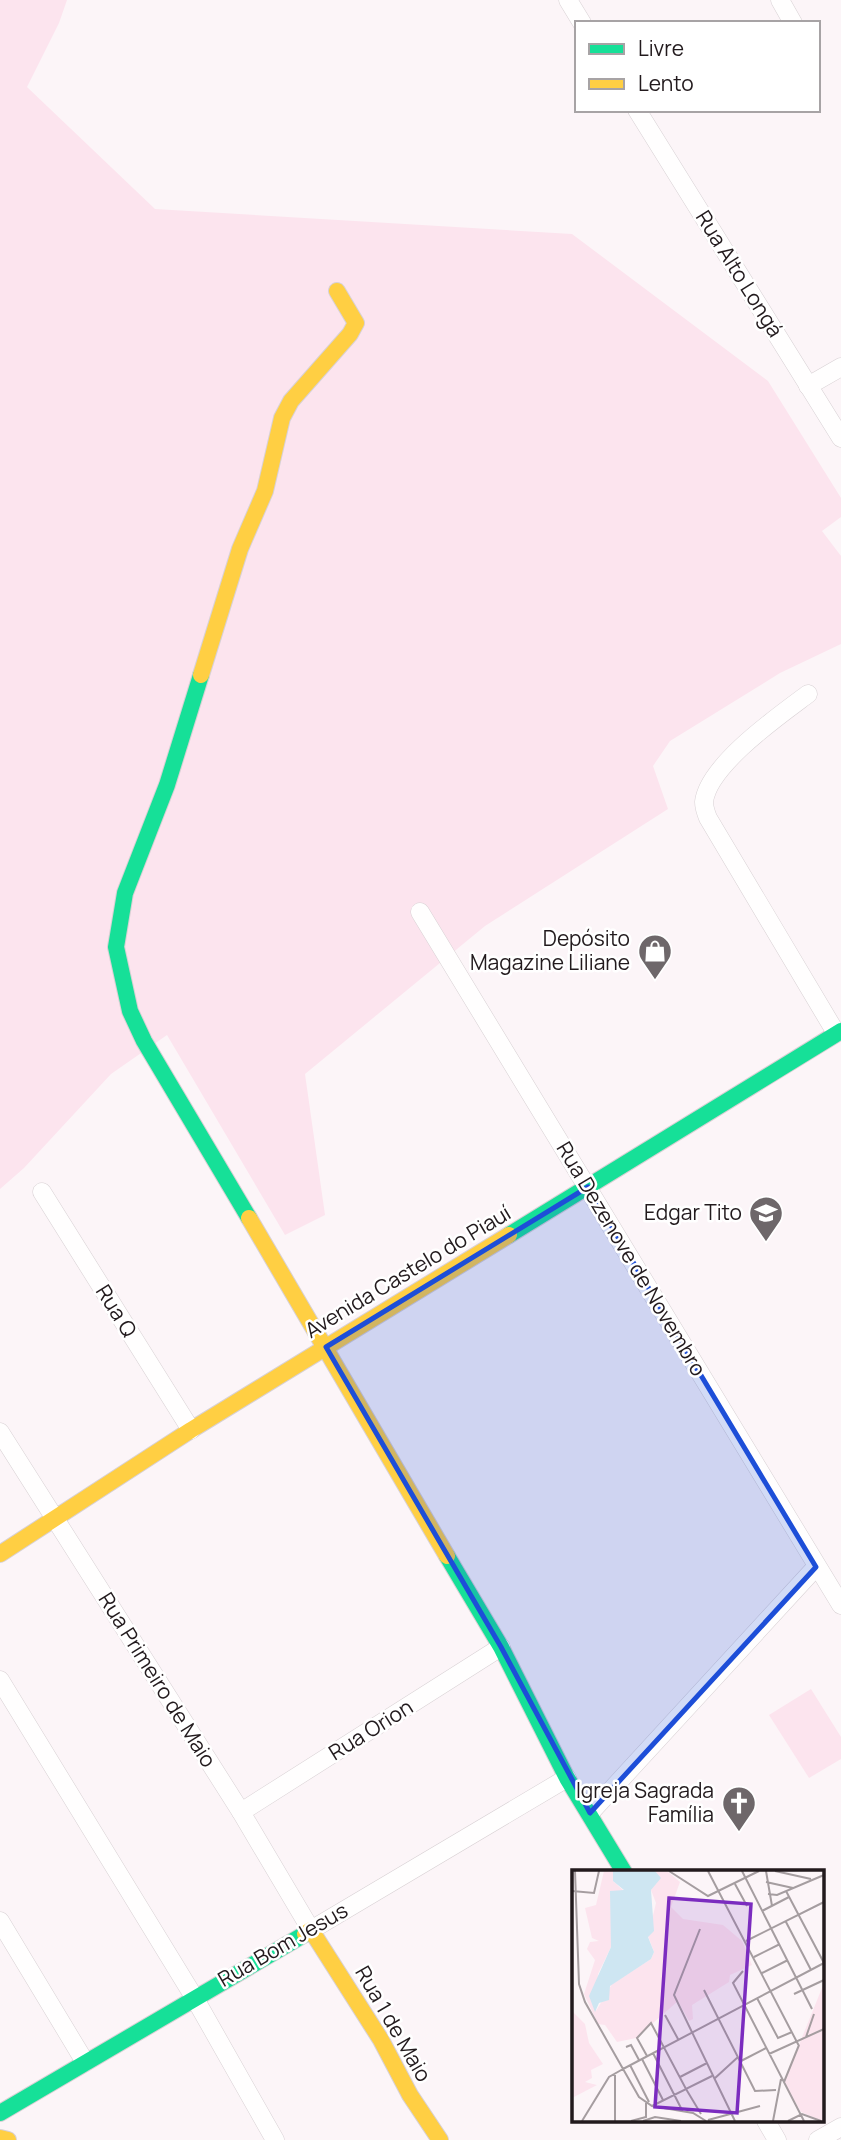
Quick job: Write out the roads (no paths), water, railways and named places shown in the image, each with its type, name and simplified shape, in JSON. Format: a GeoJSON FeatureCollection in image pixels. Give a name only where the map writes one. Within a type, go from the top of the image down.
{"type":"FeatureCollection","features":[{"type":"Feature","properties":{"kind":"street"},"geometry":{"type":"LineString","coordinates":[[568,0],[581,21]]}},
{"type":"Feature","properties":{"kind":"street"},"geometry":{"type":"LineString","coordinates":[[779,0],[792,21]]}},
{"type":"Feature","properties":{"kind":"street","name":"Rua Alto Longá"},"geometry":{"type":"LineString","coordinates":[[638,112],[841,438]]}},
{"type":"Feature","properties":{"kind":"street"},"geometry":{"type":"LineString","coordinates":[[337,291],[356,323],[350,334],[291,401],[282,418],[265,491],[240,549],[167,785],[125,893],[116,947],[126,999],[144,1041],[502,1647],[567,1778],[623,1870]]}},
{"type":"Feature","properties":{"kind":"street"},"geometry":{"type":"LineString","coordinates":[[808,386],[841,367]]}},
{"type":"Feature","properties":{"kind":"street"},"geometry":{"type":"LineString","coordinates":[[808,694],[734,754],[706,793],[704,807],[708,818],[839,1035]]}},
{"type":"Feature","properties":{"kind":"street","name":"Rua Dezenove de Novembro"},"geometry":{"type":"LineString","coordinates":[[420,912],[841,1605]]}},
{"type":"Feature","properties":{"kind":"street","name":"Avenida Castelo do Piauí"},"geometry":{"type":"LineString","coordinates":[[0,1554],[191,1430],[839,1035]]}},
{"type":"Feature","properties":{"kind":"street","name":"Rua Q"},"geometry":{"type":"LineString","coordinates":[[41,1192],[191,1430]]}},
{"type":"Feature","properties":{"kind":"street","name":"Rua Primeiro de Maio"},"geometry":{"type":"LineString","coordinates":[[0,1432],[241,1812],[311,1930]]}},
{"type":"Feature","properties":{"kind":"street"},"geometry":{"type":"LineString","coordinates":[[590,1813],[816,1567]]}},
{"type":"Feature","properties":{"kind":"street","name":"Rua Orion"},"geometry":{"type":"LineString","coordinates":[[241,1812],[502,1647]]}},
{"type":"Feature","properties":{"kind":"street"},"geometry":{"type":"LineString","coordinates":[[0,1680],[194,1997],[275,2140]]}},
{"type":"Feature","properties":{"kind":"street","name":"Rua Bom Jesus"},"geometry":{"type":"LineString","coordinates":[[0,2113],[567,1778]]}},
{"type":"Feature","properties":{"kind":"street"},"geometry":{"type":"LineString","coordinates":[[0,1921],[85,2062]]}},
{"type":"Feature","properties":{"kind":"street","name":"Rua 1 de Maio"},"geometry":{"type":"LineString","coordinates":[[311,1930],[440,2140]]}},
{"type":"Feature","properties":{"kind":"street"},"geometry":{"type":"LineString","coordinates":[[767,2122],[777,2140]]}},
{"type":"Feature","properties":{"kind":"street"},"geometry":{"type":"LineString","coordinates":[[818,2140],[841,2127]]}},
{"type":"Feature","properties":{"kind":"street"},"geometry":{"type":"LineString","coordinates":[[0,2138],[8,2140]]}},
{"type":"Feature","properties":{"kind":"place","name":"Depósito Magazine Liliane"},"geometry":{"type":"Point","coordinates":[655,981]}},
{"type":"Feature","properties":{"kind":"place","name":"Edgar Tito"},"geometry":{"type":"Point","coordinates":[766,1243]}},
{"type":"Feature","properties":{"kind":"place","name":"Igreja Sagrada Família"},"geometry":{"type":"Point","coordinates":[739,1833]}}]}
